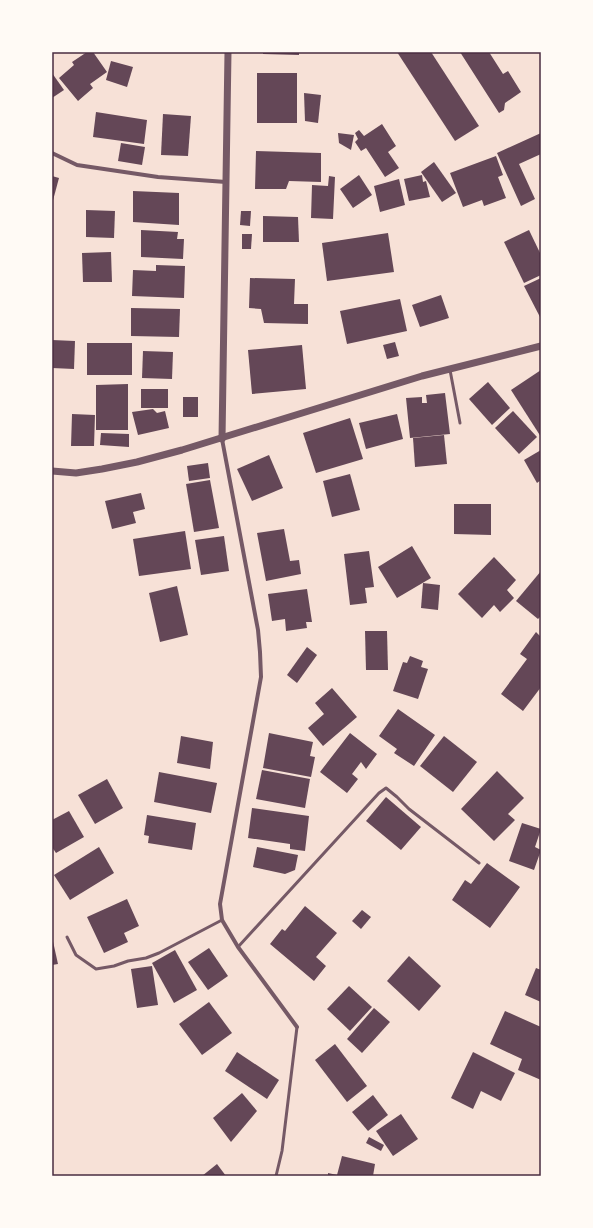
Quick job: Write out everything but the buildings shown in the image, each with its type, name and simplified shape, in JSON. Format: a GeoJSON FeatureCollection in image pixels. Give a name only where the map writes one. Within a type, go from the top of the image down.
{"type":"FeatureCollection","features":[{"type":"Feature","properties":{"kind":"street"},"geometry":{"type":"LineString","coordinates":[[228,52],[222,439],[258,630],[261,670],[257,700],[220,904],[222,920],[238,947],[297,1027]]}},
{"type":"Feature","properties":{"kind":"street"},"geometry":{"type":"LineString","coordinates":[[52,153],[77,165],[158,177],[226,182]]}},
{"type":"Feature","properties":{"kind":"street"},"geometry":{"type":"LineString","coordinates":[[52,471],[76,473],[137,462],[222,439],[372,391],[541,346]]}},
{"type":"Feature","properties":{"kind":"lane"},"geometry":{"type":"LineString","coordinates":[[450,369],[460,423]]}},
{"type":"Feature","properties":{"kind":"lane"},"geometry":{"type":"LineString","coordinates":[[238,947],[379,793],[386,788],[409,809],[479,863]]}},
{"type":"Feature","properties":{"kind":"lane"},"geometry":{"type":"LineString","coordinates":[[67,937],[76,955],[96,969],[146,958],[160,953],[222,920]]}},
{"type":"Feature","properties":{"kind":"lane"},"geometry":{"type":"LineString","coordinates":[[276,1176],[282,1151],[297,1027]]}}]}
